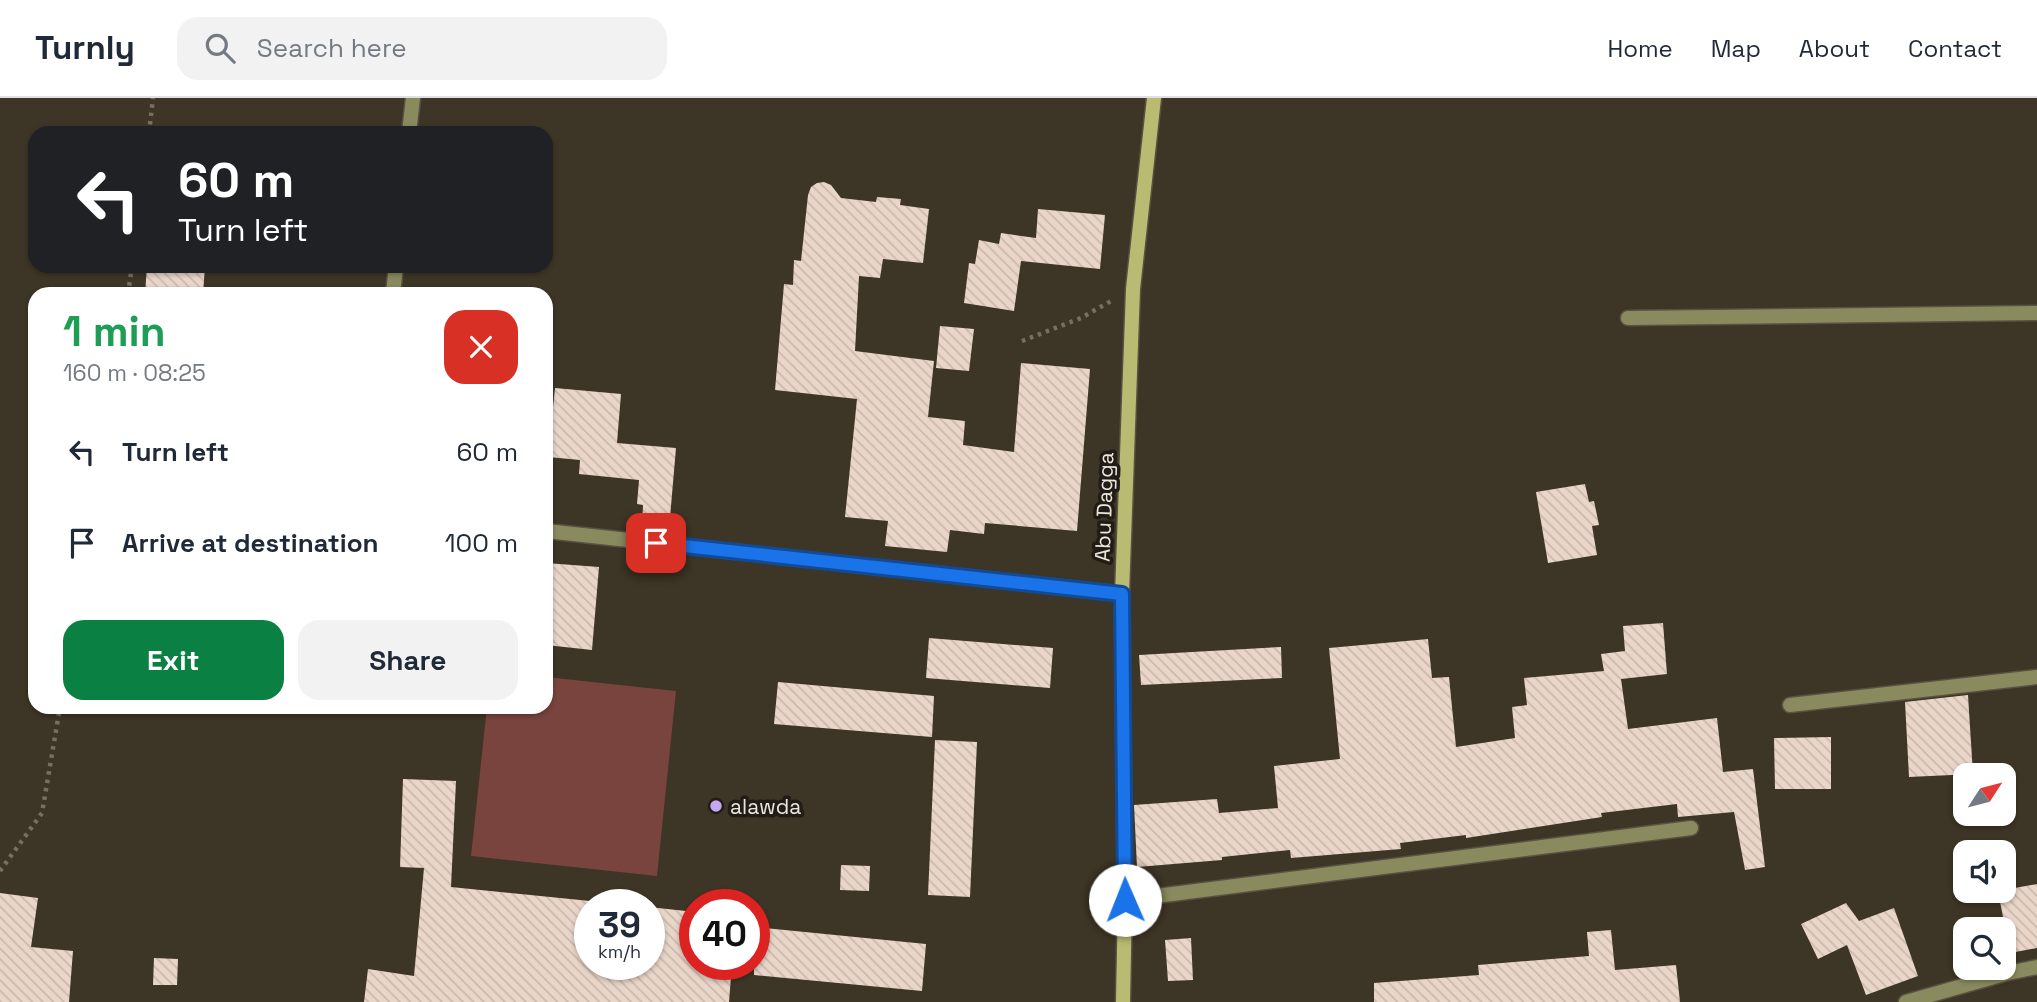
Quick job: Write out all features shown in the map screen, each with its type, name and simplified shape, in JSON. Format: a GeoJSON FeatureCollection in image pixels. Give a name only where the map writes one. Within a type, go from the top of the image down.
{"type":"FeatureCollection","features":[{"type":"Feature","properties":{"kind":"street"},"geometry":{"type":"LineString","coordinates":[[410,126],[413,98]]}},
{"type":"Feature","properties":{"kind":"street","name":"Abu Dagga"},"geometry":{"type":"LineString","coordinates":[[1123,1002],[1125,900],[1122,594],[1133,289],[1154,98]]}},
{"type":"Feature","properties":{"kind":"street"},"geometry":{"type":"LineString","coordinates":[[1628,318],[2037,313]]}},
{"type":"Feature","properties":{"kind":"street"},"geometry":{"type":"LineString","coordinates":[[553,532],[1122,594]]}},
{"type":"Feature","properties":{"kind":"street"},"geometry":{"type":"LineString","coordinates":[[1790,705],[2037,677]]}},
{"type":"Feature","properties":{"kind":"street"},"geometry":{"type":"LineString","coordinates":[[1125,900],[1691,828]]}},
{"type":"Feature","properties":{"kind":"street"},"geometry":{"type":"LineString","coordinates":[[1906,1002],[2037,967]]}},
{"type":"Feature","properties":{"kind":"path"},"geometry":{"type":"LineString","coordinates":[[150,126],[153,98]]}},
{"type":"Feature","properties":{"kind":"path"},"geometry":{"type":"LineString","coordinates":[[1023,341],[1081,318],[1133,289]]}},
{"type":"Feature","properties":{"kind":"path"},"geometry":{"type":"LineString","coordinates":[[0,871],[42,813],[59,714]]}},
{"type":"Feature","properties":{"kind":"shaded area"},"geometry":{"type":"Polygon","coordinates":[[[553,678],[676,691],[657,876],[471,856],[486,714],[553,714],[553,678]]]}},
{"type":"Feature","properties":{"kind":"building"},"geometry":{"type":"Polygon","coordinates":[[[824,182],[831,185],[841,198],[876,202],[877,197],[901,199],[900,205],[929,209],[923,263],[883,259],[880,278],[859,276],[855,351],[934,361],[928,417],[965,421],[963,445],[1014,452],[1021,363],[1090,369],[1077,531],[985,523],[984,534],[950,530],[947,552],[885,546],[888,521],[845,517],[857,399],[775,390],[784,284],[793,285],[794,260],[801,261],[811,187],[824,182]]]}},
{"type":"Feature","properties":{"kind":"building"},"geometry":{"type":"Polygon","coordinates":[[[1038,209],[1105,215],[1100,269],[1021,261],[1014,311],[964,303],[969,263],[975,264],[979,240],[999,244],[1001,233],[1036,238],[1038,209]]]}},
{"type":"Feature","properties":{"kind":"building"},"geometry":{"type":"Polygon","coordinates":[[[146,273],[204,273],[204,287],[146,287],[146,273]]]}},
{"type":"Feature","properties":{"kind":"building"},"geometry":{"type":"Polygon","coordinates":[[[940,326],[974,329],[969,371],[936,368],[940,326]]]}},
{"type":"Feature","properties":{"kind":"building"},"geometry":{"type":"Polygon","coordinates":[[[555,388],[621,394],[617,443],[676,448],[669,529],[642,527],[643,505],[637,504],[639,480],[579,474],[580,460],[553,457],[555,388]]]}},
{"type":"Feature","properties":{"kind":"building"},"geometry":{"type":"Polygon","coordinates":[[[1585,484],[1589,502],[1594,501],[1599,525],[1592,526],[1597,555],[1548,563],[1536,492],[1585,484]]]}},
{"type":"Feature","properties":{"kind":"building"},"geometry":{"type":"Polygon","coordinates":[[[553,564],[599,567],[592,650],[553,646],[553,564]]]}},
{"type":"Feature","properties":{"kind":"building"},"geometry":{"type":"Polygon","coordinates":[[[1663,623],[1667,674],[1621,679],[1628,729],[1717,718],[1723,772],[1753,769],[1765,867],[1745,870],[1734,812],[1678,817],[1677,804],[1601,813],[1602,817],[1466,838],[1466,835],[1400,843],[1401,849],[1291,858],[1290,850],[1222,857],[1222,860],[1137,867],[1134,805],[1217,799],[1219,813],[1278,808],[1274,766],[1340,759],[1329,648],[1428,639],[1432,678],[1449,677],[1456,747],[1515,738],[1512,707],[1527,705],[1524,678],[1604,671],[1601,654],[1625,651],[1623,626],[1663,623]]]}},
{"type":"Feature","properties":{"kind":"building"},"geometry":{"type":"Polygon","coordinates":[[[929,638],[1053,648],[1050,688],[926,678],[929,638]]]}},
{"type":"Feature","properties":{"kind":"building"},"geometry":{"type":"Polygon","coordinates":[[[1281,647],[1282,678],[1141,685],[1139,655],[1281,647]]]}},
{"type":"Feature","properties":{"kind":"building"},"geometry":{"type":"Polygon","coordinates":[[[778,682],[934,696],[932,737],[774,724],[778,682]]]}},
{"type":"Feature","properties":{"kind":"building"},"geometry":{"type":"Polygon","coordinates":[[[1968,695],[1972,763],[1953,763],[1953,775],[1909,777],[1905,702],[1968,695]]]}},
{"type":"Feature","properties":{"kind":"building"},"geometry":{"type":"Polygon","coordinates":[[[1831,737],[1831,789],[1775,789],[1774,738],[1831,737]]]}},
{"type":"Feature","properties":{"kind":"building"},"geometry":{"type":"Polygon","coordinates":[[[935,740],[977,742],[970,897],[928,895],[935,740]]]}},
{"type":"Feature","properties":{"kind":"building"},"geometry":{"type":"Polygon","coordinates":[[[403,779],[456,781],[451,887],[574,899],[574,980],[665,980],[665,909],[679,910],[679,980],[731,980],[729,1002],[364,1002],[368,969],[414,976],[424,868],[400,867],[403,779]]]}},
{"type":"Feature","properties":{"kind":"building"},"geometry":{"type":"Polygon","coordinates":[[[841,865],[870,866],[869,891],[840,890],[841,865]]]}},
{"type":"Feature","properties":{"kind":"building"},"geometry":{"type":"Polygon","coordinates":[[[2037,884],[2037,948],[2016,952],[2016,917],[2003,917],[2000,903],[2016,903],[2016,888],[2037,884]]]}},
{"type":"Feature","properties":{"kind":"building"},"geometry":{"type":"Polygon","coordinates":[[[0,893],[38,898],[31,947],[73,951],[69,1002],[0,1002],[0,893]]]}},
{"type":"Feature","properties":{"kind":"building"},"geometry":{"type":"Polygon","coordinates":[[[1846,903],[1859,921],[1894,908],[1918,976],[1866,995],[1847,945],[1818,959],[1801,924],[1846,903]]]}},
{"type":"Feature","properties":{"kind":"building"},"geometry":{"type":"Polygon","coordinates":[[[770,929],[926,944],[922,991],[770,977],[770,929]]]}},
{"type":"Feature","properties":{"kind":"building"},"geometry":{"type":"Polygon","coordinates":[[[1611,930],[1615,970],[1676,965],[1680,1002],[1374,1002],[1374,983],[1479,975],[1478,965],[1589,956],[1587,932],[1611,930]]]}},
{"type":"Feature","properties":{"kind":"building"},"geometry":{"type":"Polygon","coordinates":[[[1191,938],[1193,980],[1168,981],[1165,940],[1191,938]]]}},
{"type":"Feature","properties":{"kind":"building"},"geometry":{"type":"Polygon","coordinates":[[[154,958],[178,959],[177,985],[153,985],[154,958]]]}},
{"type":"Feature","properties":{"kind":"place","name":"alawda"},"geometry":{"type":"Point","coordinates":[716,806]}},
{"type":"Feature","properties":{"kind":"route"},"geometry":{"type":"LineString","coordinates":[[656,543],[1122,594],[1125,900]]}}]}
